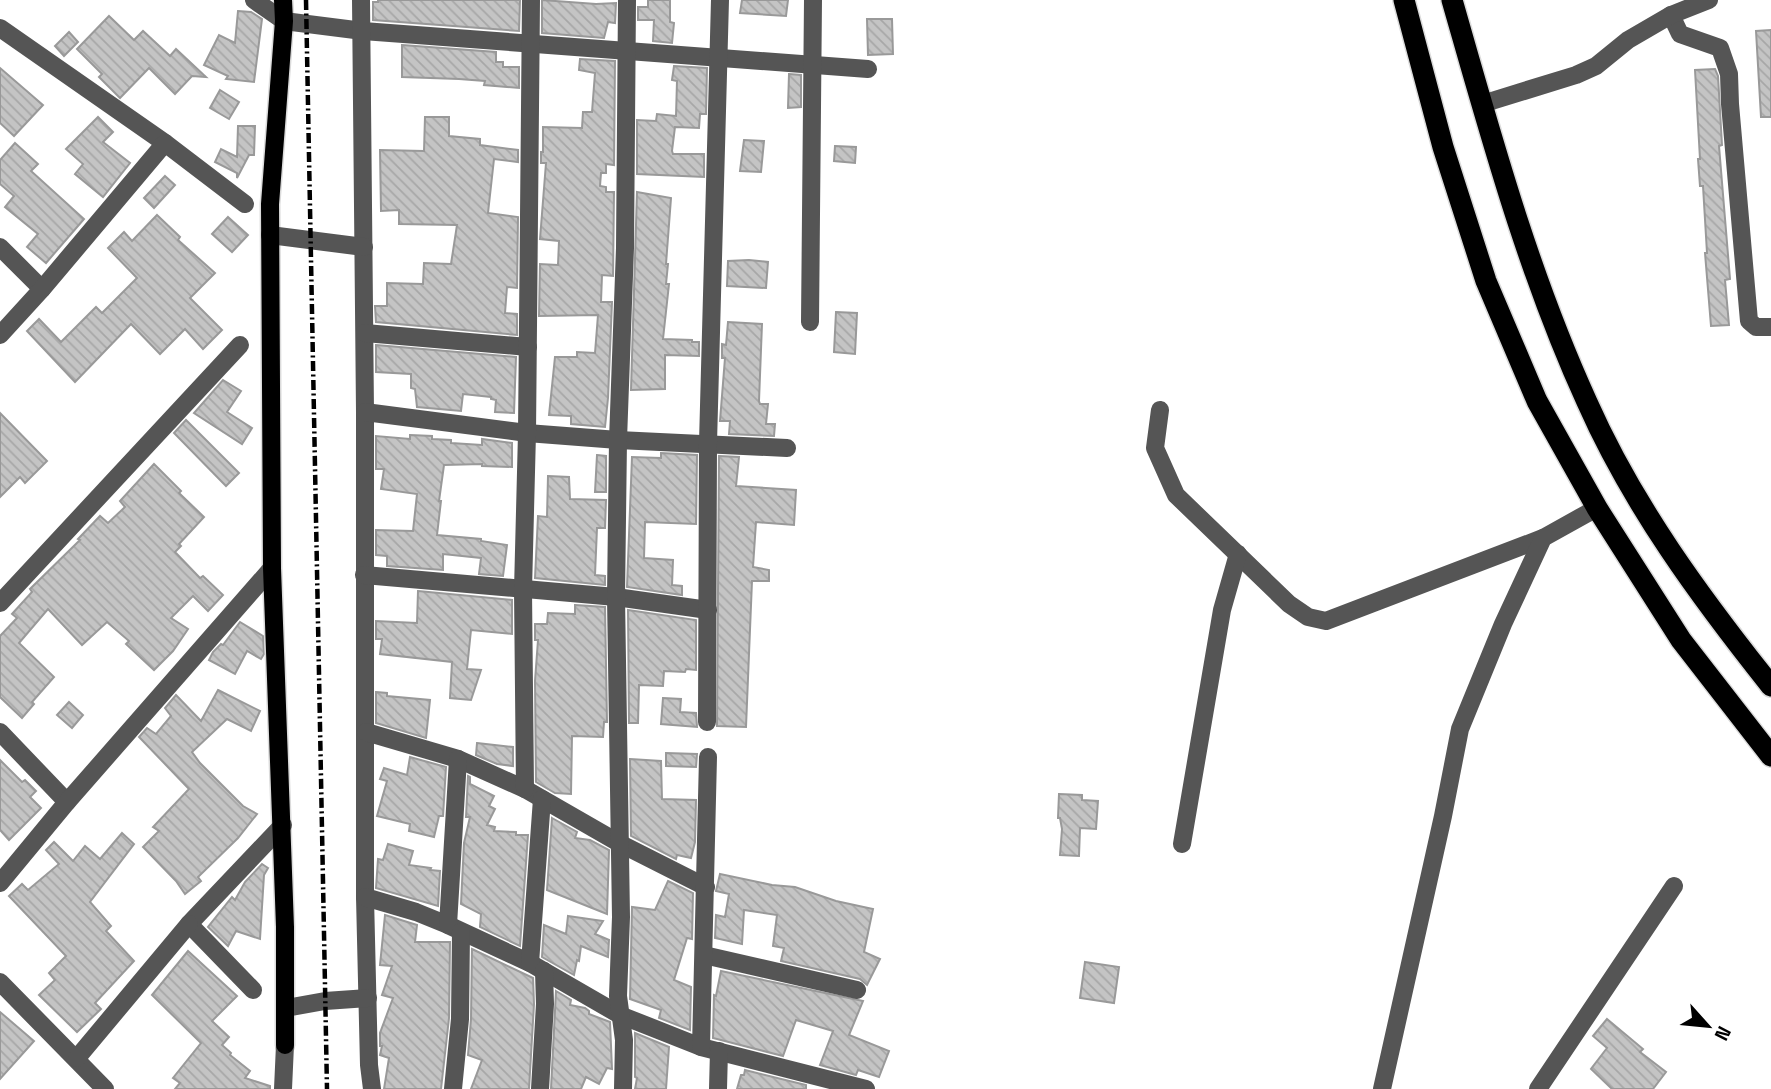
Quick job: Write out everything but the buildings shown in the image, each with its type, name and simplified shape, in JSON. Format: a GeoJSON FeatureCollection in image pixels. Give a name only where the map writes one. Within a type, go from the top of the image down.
{"type":"FeatureCollection","features":[{"type":"Feature","properties":{"kind":"highway"},"geometry":{"type":"LineString","coordinates":[[1404,0],[1443,147],[1486,281],[1537,401],[1597,508],[1681,640],[1771,756]]}},
{"type":"Feature","properties":{"kind":"highway"},"geometry":{"type":"LineString","coordinates":[[1452,0],[1516,219],[1587,404],[1663,541],[1771,687]]}},
{"type":"Feature","properties":{"kind":"main road"},"geometry":{"type":"LineString","coordinates":[[283,0],[284,21],[270,236],[272,568],[283,825],[285,1045]]}},
{"type":"Feature","properties":{"kind":"street"},"geometry":{"type":"LineString","coordinates":[[254,0],[284,21],[363,31],[868,69]]}},
{"type":"Feature","properties":{"kind":"street"},"geometry":{"type":"LineString","coordinates":[[361,0],[365,333],[365,897],[369,1065],[372,1089]]}},
{"type":"Feature","properties":{"kind":"street"},"geometry":{"type":"LineString","coordinates":[[525,789],[523,590],[531,0]]}},
{"type":"Feature","properties":{"kind":"street"},"geometry":{"type":"LineString","coordinates":[[623,1089],[624,1040],[618,996],[621,917],[616,597],[625,248],[627,0]]}},
{"type":"Feature","properties":{"kind":"street"},"geometry":{"type":"LineString","coordinates":[[707,722],[708,443],[720,0]]}},
{"type":"Feature","properties":{"kind":"street"},"geometry":{"type":"LineString","coordinates":[[810,321],[813,0]]}},
{"type":"Feature","properties":{"kind":"street"},"geometry":{"type":"LineString","coordinates":[[1482,104],[1576,75],[1596,66],[1628,40],[1671,15],[1709,0]]}},
{"type":"Feature","properties":{"kind":"street"},"geometry":{"type":"LineString","coordinates":[[1671,15],[1680,34],[1720,48],[1729,74],[1749,321],[1756,327],[1771,327]]}},
{"type":"Feature","properties":{"kind":"street"},"geometry":{"type":"LineString","coordinates":[[0,28],[165,143],[245,204]]}},
{"type":"Feature","properties":{"kind":"street"},"geometry":{"type":"LineString","coordinates":[[0,335],[165,143]]}},
{"type":"Feature","properties":{"kind":"street"},"geometry":{"type":"LineString","coordinates":[[270,236],[364,247]]}},
{"type":"Feature","properties":{"kind":"street"},"geometry":{"type":"LineString","coordinates":[[0,247],[42,289]]}},
{"type":"Feature","properties":{"kind":"street"},"geometry":{"type":"LineString","coordinates":[[365,333],[528,347]]}},
{"type":"Feature","properties":{"kind":"street"},"geometry":{"type":"LineString","coordinates":[[0,603],[240,345]]}},
{"type":"Feature","properties":{"kind":"street"},"geometry":{"type":"LineString","coordinates":[[1160,410],[1155,448],[1176,495],[1290,604],[1308,617],[1326,621],[1544,538],[1597,508]]}},
{"type":"Feature","properties":{"kind":"street"},"geometry":{"type":"LineString","coordinates":[[365,412],[527,433],[787,448]]}},
{"type":"Feature","properties":{"kind":"street"},"geometry":{"type":"LineString","coordinates":[[1401,1089],[1383,1085],[1460,729],[1503,624],[1544,538]]}},
{"type":"Feature","properties":{"kind":"street"},"geometry":{"type":"LineString","coordinates":[[1182,844],[1222,610],[1238,555]]}},
{"type":"Feature","properties":{"kind":"street"},"geometry":{"type":"LineString","coordinates":[[0,883],[67,802],[272,568]]}},
{"type":"Feature","properties":{"kind":"street"},"geometry":{"type":"LineString","coordinates":[[364,575],[616,597],[708,610]]}},
{"type":"Feature","properties":{"kind":"street"},"geometry":{"type":"LineString","coordinates":[[0,732],[67,802]]}},
{"type":"Feature","properties":{"kind":"street"},"geometry":{"type":"LineString","coordinates":[[366,732],[458,759],[525,789],[706,887]]}},
{"type":"Feature","properties":{"kind":"street"},"geometry":{"type":"LineString","coordinates":[[701,1047],[708,757]]}},
{"type":"Feature","properties":{"kind":"street"},"geometry":{"type":"LineString","coordinates":[[453,1089],[460,1019],[454,928],[458,759]]}},
{"type":"Feature","properties":{"kind":"street"},"geometry":{"type":"LineString","coordinates":[[540,1089],[545,1004],[537,967],[542,799]]}},
{"type":"Feature","properties":{"kind":"street"},"geometry":{"type":"LineString","coordinates":[[77,1058],[189,924],[283,825]]}},
{"type":"Feature","properties":{"kind":"street"},"geometry":{"type":"LineString","coordinates":[[1538,1089],[1674,886]]}},
{"type":"Feature","properties":{"kind":"street"},"geometry":{"type":"LineString","coordinates":[[365,897],[416,912],[454,928],[537,967],[620,1015],[701,1047],[862,1088]]}},
{"type":"Feature","properties":{"kind":"street"},"geometry":{"type":"LineString","coordinates":[[189,924],[253,989]]}},
{"type":"Feature","properties":{"kind":"street"},"geometry":{"type":"LineString","coordinates":[[704,955],[857,990]]}},
{"type":"Feature","properties":{"kind":"street"},"geometry":{"type":"LineString","coordinates":[[0,982],[105,1089]]}},
{"type":"Feature","properties":{"kind":"street"},"geometry":{"type":"LineString","coordinates":[[286,1008],[325,1001],[368,998]]}},
{"type":"Feature","properties":{"kind":"street"},"geometry":{"type":"LineString","coordinates":[[283,1089],[285,1045]]}},
{"type":"Feature","properties":{"kind":"street"},"geometry":{"type":"LineString","coordinates":[[718,1089],[719,1051]]}},
{"type":"Feature","properties":{"kind":"railway"},"geometry":{"type":"LineString","coordinates":[[306,0],[327,1089]]}}]}
